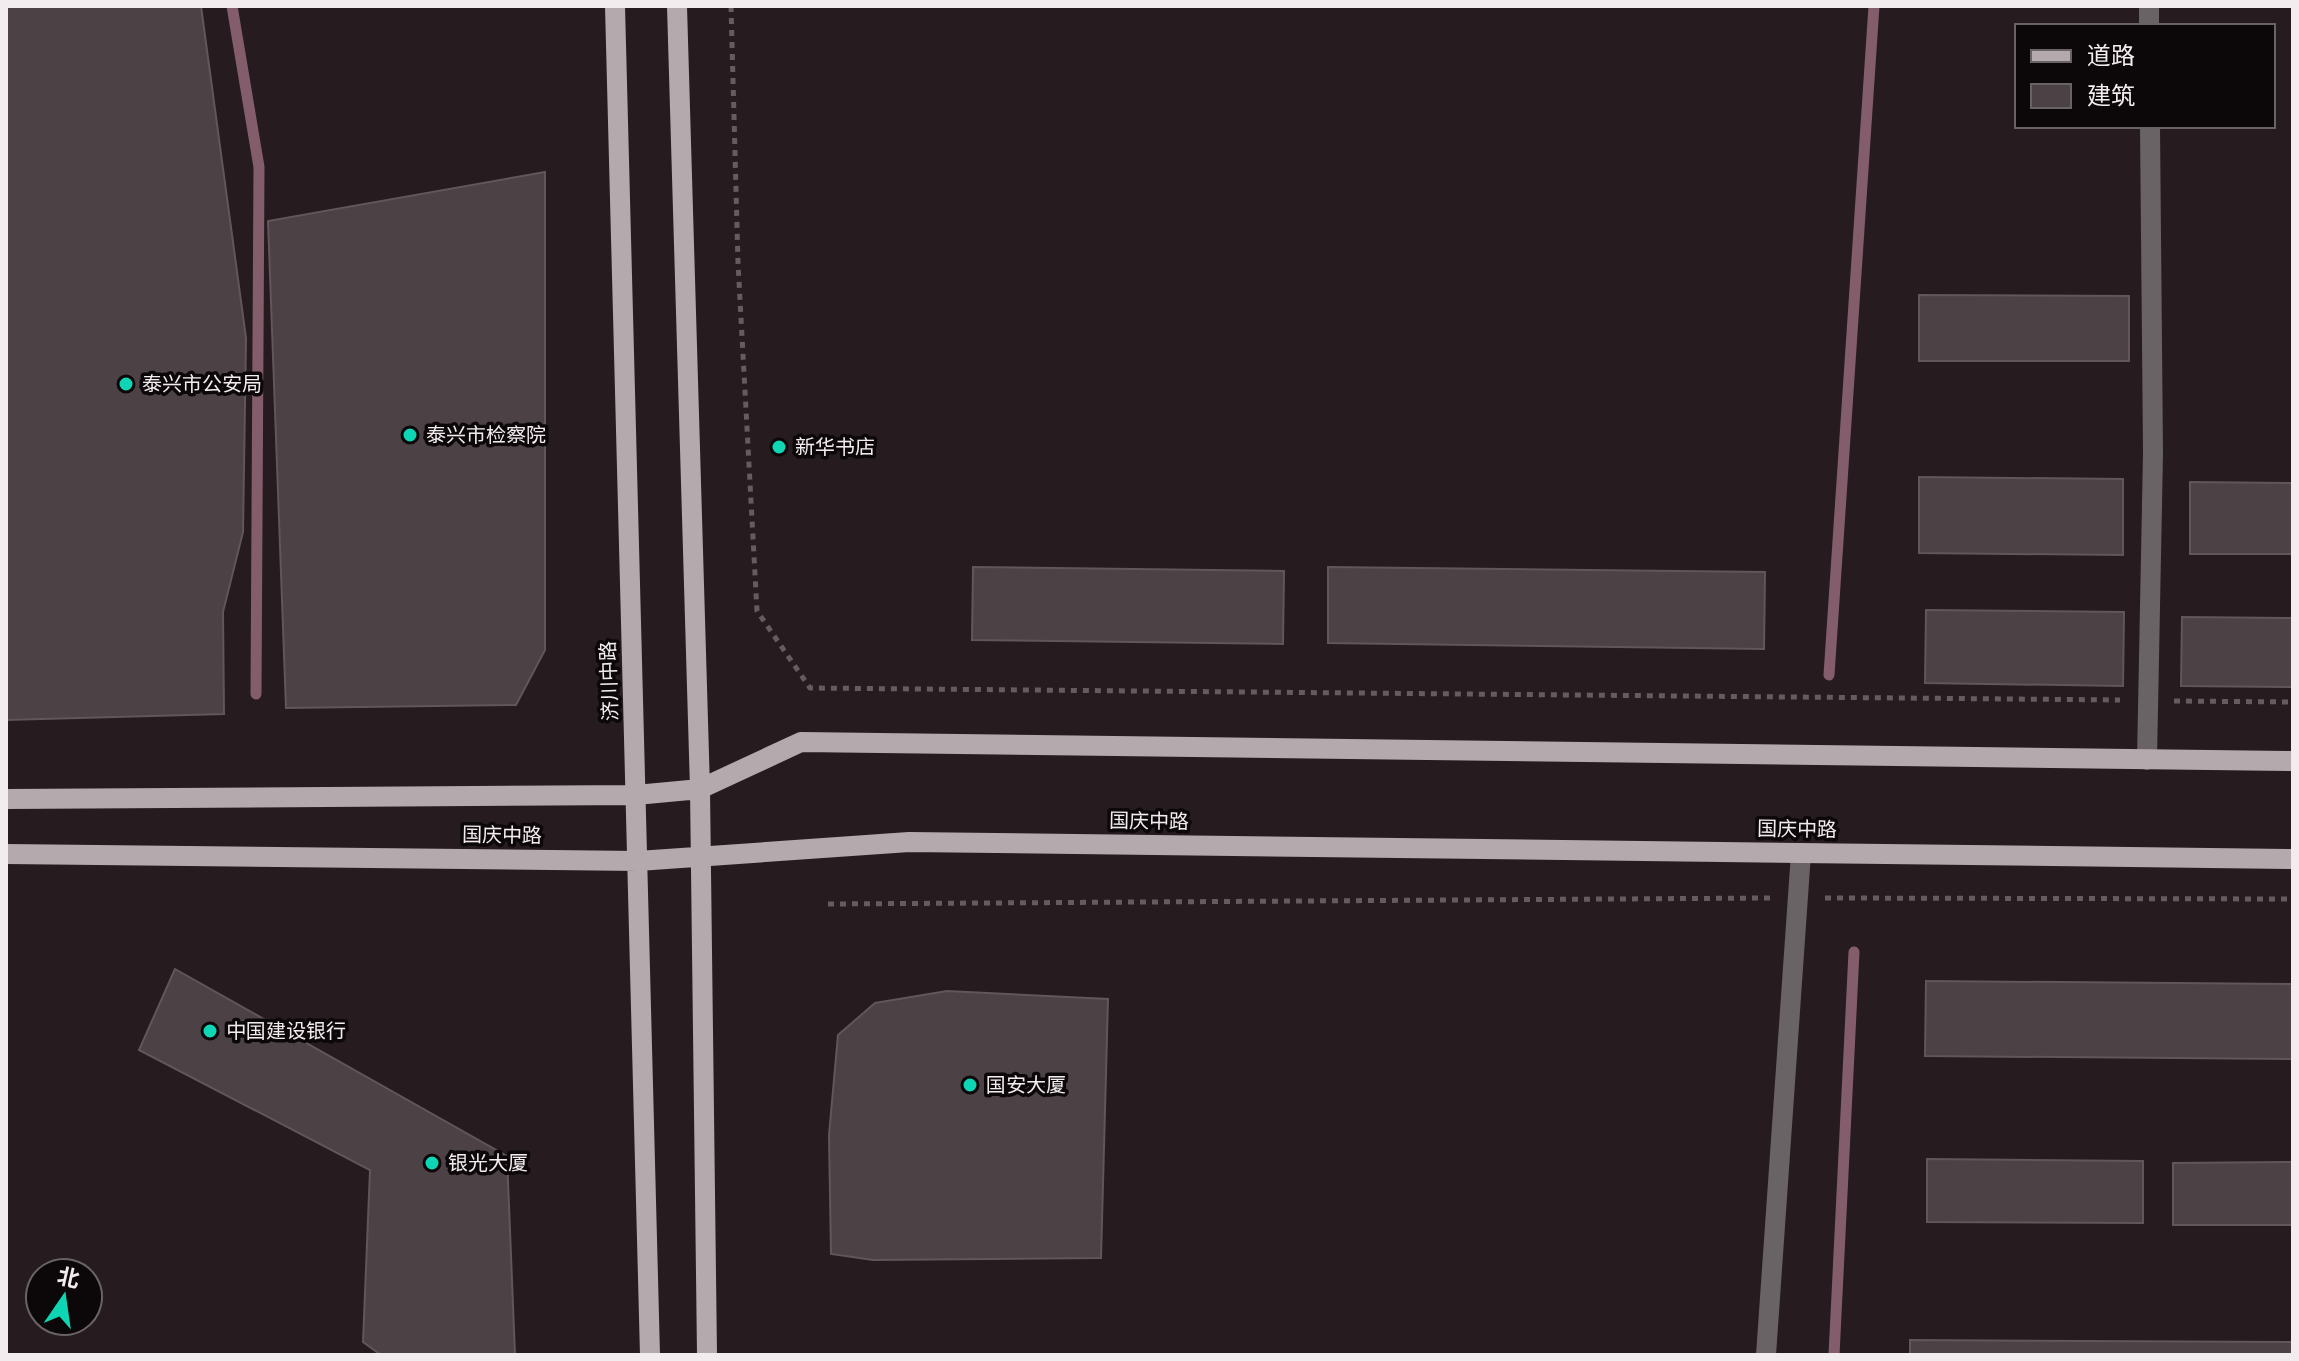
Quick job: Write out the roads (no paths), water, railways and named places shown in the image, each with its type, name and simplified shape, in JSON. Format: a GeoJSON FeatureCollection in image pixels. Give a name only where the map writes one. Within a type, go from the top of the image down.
{"type":"FeatureCollection","features":[{"type":"Feature","properties":{"kind":"main road","name":"济川中路"},"geometry":{"type":"LineString","coordinates":[[615,6],[650,1355]]}},
{"type":"Feature","properties":{"kind":"main road"},"geometry":{"type":"LineString","coordinates":[[677,6],[700,789],[707,1355]]}},
{"type":"Feature","properties":{"kind":"main road","name":"国庆中路"},"geometry":{"type":"LineString","coordinates":[[6,799],[636,795],[700,789],[801,742],[2293,761]]}},
{"type":"Feature","properties":{"kind":"main road","name":"国庆中路"},"geometry":{"type":"LineString","coordinates":[[6,854],[638,861],[909,842],[2293,859]]}},
{"type":"Feature","properties":{"kind":"street"},"geometry":{"type":"LineString","coordinates":[[2147,760],[2153,453],[2150,128]]}},
{"type":"Feature","properties":{"kind":"street"},"geometry":{"type":"LineString","coordinates":[[1766,1355],[1801,853]]}},
{"type":"Feature","properties":{"kind":"waterway"},"geometry":{"type":"LineString","coordinates":[[232,6],[259,167],[256,694]]}},
{"type":"Feature","properties":{"kind":"waterway"},"geometry":{"type":"LineString","coordinates":[[1829,675],[1874,6]]}},
{"type":"Feature","properties":{"kind":"waterway"},"geometry":{"type":"LineString","coordinates":[[1834,1355],[1854,952]]}},
{"type":"Feature","properties":{"kind":"place","name":"泰兴市公安局"},"geometry":{"type":"Point","coordinates":[126,384]}},
{"type":"Feature","properties":{"kind":"place","name":"泰兴市检察院"},"geometry":{"type":"Point","coordinates":[410,435]}},
{"type":"Feature","properties":{"kind":"place","name":"新华书店"},"geometry":{"type":"Point","coordinates":[779,447]}},
{"type":"Feature","properties":{"kind":"place","name":"中国建设银行"},"geometry":{"type":"Point","coordinates":[210,1031]}},
{"type":"Feature","properties":{"kind":"place","name":"国安大厦"},"geometry":{"type":"Point","coordinates":[970,1085]}},
{"type":"Feature","properties":{"kind":"place","name":"银光大厦"},"geometry":{"type":"Point","coordinates":[432,1163]}}]}
